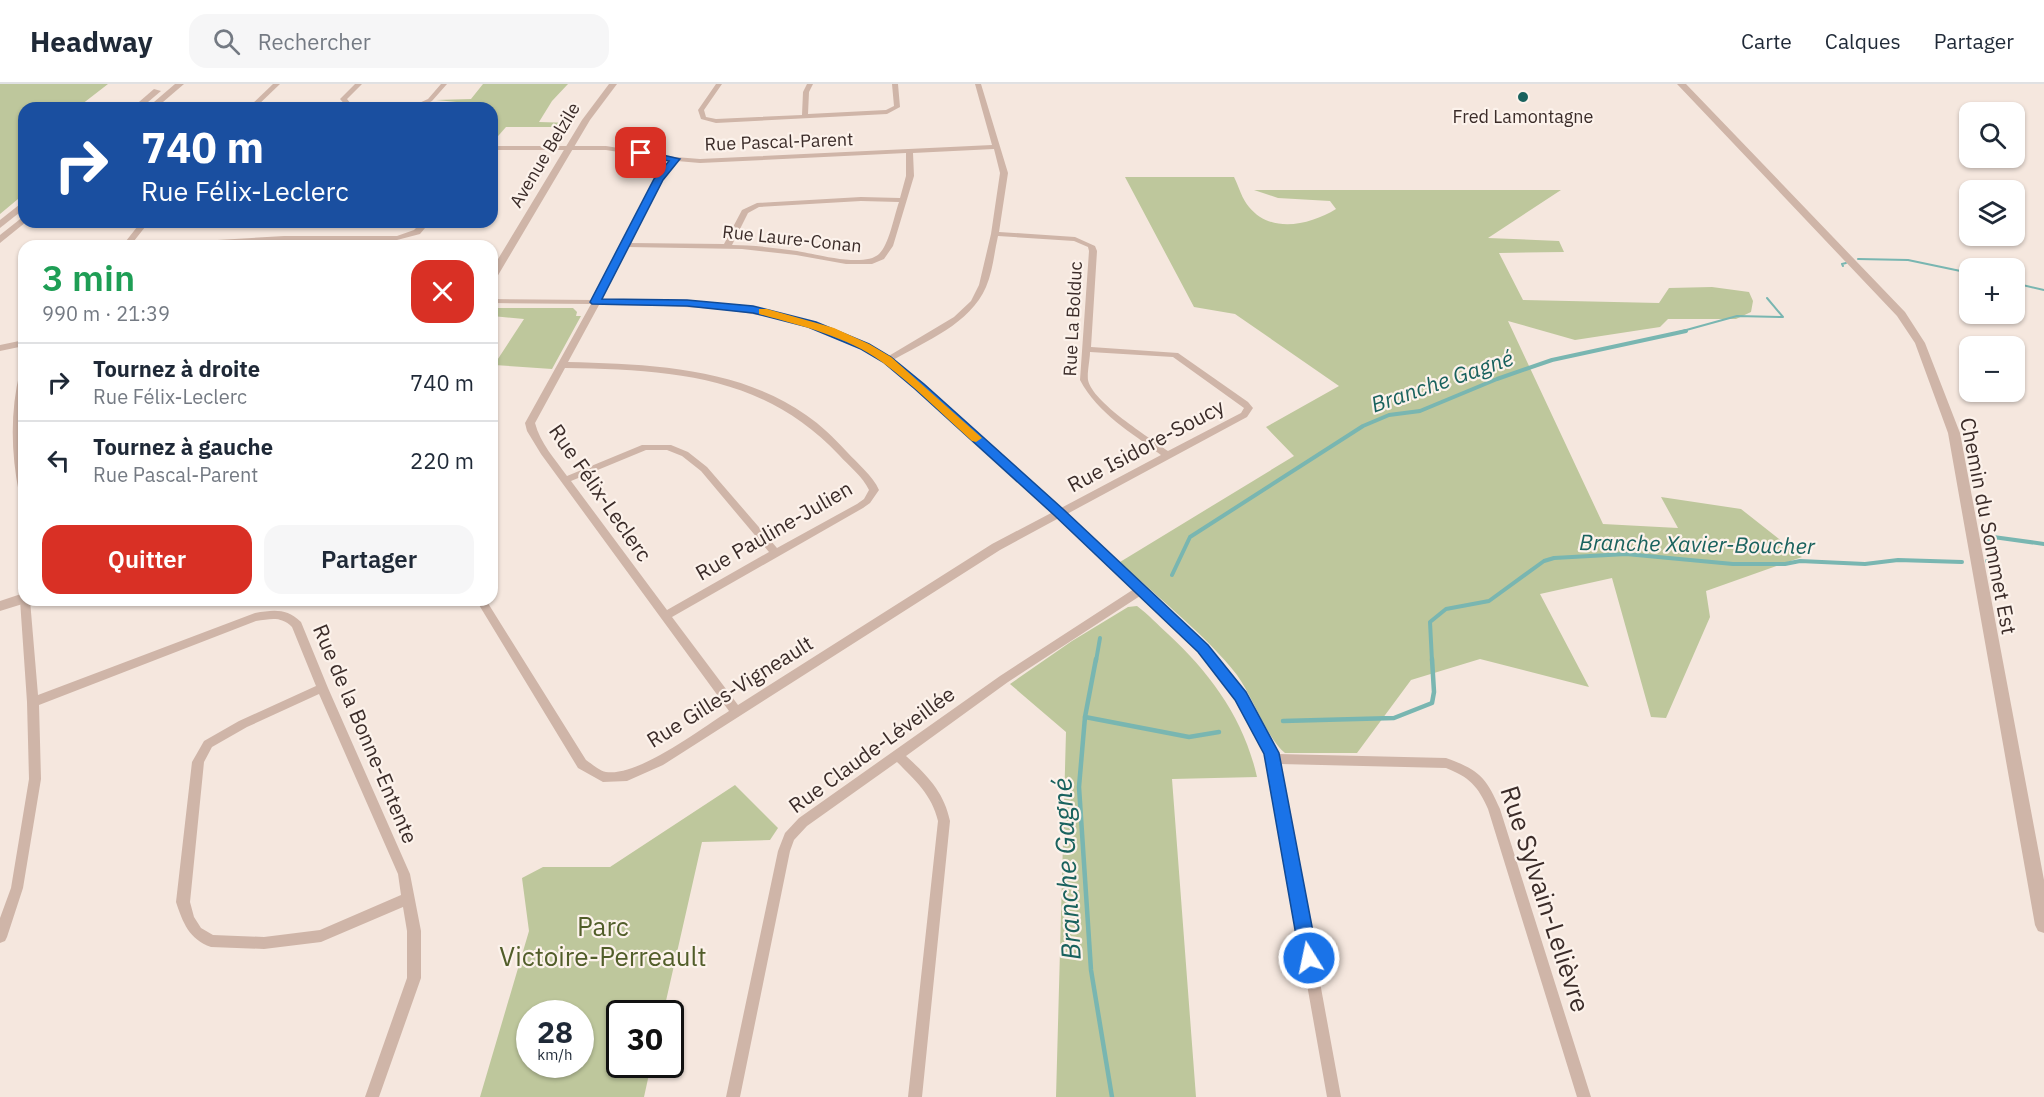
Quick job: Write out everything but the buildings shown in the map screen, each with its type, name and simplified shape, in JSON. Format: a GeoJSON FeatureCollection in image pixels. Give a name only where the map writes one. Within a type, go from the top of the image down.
{"type":"FeatureCollection","features":[{"type":"Feature","properties":{"kind":"street"},"geometry":{"type":"LineString","coordinates":[[144,102],[166,84]]}},
{"type":"Feature","properties":{"kind":"street"},"geometry":{"type":"LineString","coordinates":[[158,102],[180,84]]}},
{"type":"Feature","properties":{"kind":"street"},"geometry":{"type":"LineString","coordinates":[[258,102],[277,84]]}},
{"type":"Feature","properties":{"kind":"street"},"geometry":{"type":"LineString","coordinates":[[346,102],[343,99],[359,84]]}},
{"type":"Feature","properties":{"kind":"street"},"geometry":{"type":"LineString","coordinates":[[426,102],[444,84]]}},
{"type":"Feature","properties":{"kind":"street","name":"Avenue Belzile"},"geometry":{"type":"LineString","coordinates":[[498,267],[602,96],[613,84]]}},
{"type":"Feature","properties":{"kind":"street"},"geometry":{"type":"LineString","coordinates":[[719,84],[701,110],[703,118],[716,121],[887,112],[898,104],[895,84]]}},
{"type":"Feature","properties":{"kind":"street"},"geometry":{"type":"LineString","coordinates":[[805,116],[806,92],[810,84]]}},
{"type":"Feature","properties":{"kind":"street"},"geometry":{"type":"LineString","coordinates":[[887,360],[951,324],[974,302],[985,277],[1004,173],[978,84]]}},
{"type":"Feature","properties":{"kind":"street","name":"Chemin du Sommet Est"},"geometry":{"type":"LineString","coordinates":[[1682,84],[1862,271],[1901,314],[1920,343],[1954,433],[2044,925]]}},
{"type":"Feature","properties":{"kind":"street","name":"Rue Pascal-Parent"},"geometry":{"type":"LineString","coordinates":[[498,148],[570,147],[614,149],[675,159],[759,159],[995,147]]}},
{"type":"Feature","properties":{"kind":"street","name":"Rue Laure-Conan"},"geometry":{"type":"LineString","coordinates":[[625,245],[727,246],[778,250],[853,263],[869,262],[887,250],[910,176],[909,151]]}},
{"type":"Feature","properties":{"kind":"street","name":"Rue Félix-Leclerc"},"geometry":{"type":"LineString","coordinates":[[675,159],[658,179],[596,302],[530,423],[544,452],[736,711]]}},
{"type":"Feature","properties":{"kind":"street"},"geometry":{"type":"LineString","coordinates":[[727,246],[745,212],[757,205],[861,199],[902,200]]}},
{"type":"Feature","properties":{"kind":"street"},"geometry":{"type":"LineString","coordinates":[[0,225],[18,209]]}},
{"type":"Feature","properties":{"kind":"street"},"geometry":{"type":"LineString","coordinates":[[0,240],[18,224]]}},
{"type":"Feature","properties":{"kind":"street"},"geometry":{"type":"LineString","coordinates":[[131,240],[140,228]]}},
{"type":"Feature","properties":{"kind":"street"},"geometry":{"type":"LineString","coordinates":[[250,240],[397,238],[417,232],[421,228]]}},
{"type":"Feature","properties":{"kind":"street","name":"Rue La Bolduc"},"geometry":{"type":"LineString","coordinates":[[994,234],[1075,239],[1091,246],[1093,251],[1088,349],[1084,380],[1090,392],[1104,406],[1167,456]]}},
{"type":"Feature","properties":{"kind":"street"},"geometry":{"type":"LineString","coordinates":[[498,301],[687,303],[753,310],[794,319],[830,331],[887,360],[1059,512],[1203,648],[1240,696],[1273,759],[1334,1097]]}},
{"type":"Feature","properties":{"kind":"street"},"geometry":{"type":"LineString","coordinates":[[0,348],[18,344]]}},
{"type":"Feature","properties":{"kind":"street","name":"Rue Isidore-Soucy"},"geometry":{"type":"LineString","coordinates":[[1059,512],[1248,411],[1247,406],[1178,356],[1163,353],[1088,349]]}},
{"type":"Feature","properties":{"kind":"street","name":"Rue Pauline-Julien"},"geometry":{"type":"LineString","coordinates":[[561,365],[666,371],[728,382],[761,394],[785,406],[822,434],[872,485],[874,490],[872,495],[860,506],[664,616]]}},
{"type":"Feature","properties":{"kind":"street"},"geometry":{"type":"LineString","coordinates":[[566,480],[645,447],[668,447],[685,454],[704,469],[776,553]]}},
{"type":"Feature","properties":{"kind":"street","name":"Rue Gilles-Vigneault"},"geometry":{"type":"LineString","coordinates":[[485,606],[582,764],[603,777],[627,776],[659,761],[996,547],[1059,512]]}},
{"type":"Feature","properties":{"kind":"street","name":"Rue Claude-Léveillée"},"geometry":{"type":"LineString","coordinates":[[733,1097],[784,851],[789,837],[803,822],[1013,673],[1141,590]]}},
{"type":"Feature","properties":{"kind":"street"},"geometry":{"type":"LineString","coordinates":[[0,606],[18,601]]}},
{"type":"Feature","properties":{"kind":"street"},"geometry":{"type":"LineString","coordinates":[[0,937],[16,888],[35,778],[33,702],[26,606]]}},
{"type":"Feature","properties":{"kind":"street","name":"Rue de la Bonne-Entente"},"geometry":{"type":"LineString","coordinates":[[33,702],[255,617],[274,614],[289,617],[297,625],[322,688],[404,874],[414,931],[414,978],[372,1097]]}},
{"type":"Feature","properties":{"kind":"street"},"geometry":{"type":"LineString","coordinates":[[322,688],[243,724],[208,744],[198,762],[183,902],[188,919],[196,932],[211,941],[264,943],[299,940],[321,936],[407,899]]}},
{"type":"Feature","properties":{"kind":"street"},"geometry":{"type":"LineString","coordinates":[[897,755],[933,789],[942,805],[944,820],[915,1097]]}},
{"type":"Feature","properties":{"kind":"street","name":"Rue Sylvain-Lelièvre"},"geometry":{"type":"LineString","coordinates":[[1273,759],[1446,763],[1468,771],[1485,786],[1494,808],[1584,1097]]}},
{"type":"Feature","properties":{"kind":"green space"},"geometry":{"type":"Polygon","coordinates":[[[0,84],[108,84],[85,102],[18,102],[18,199],[0,214],[0,84]]]}},
{"type":"Feature","properties":{"kind":"green space"},"geometry":{"type":"Polygon","coordinates":[[[483,84],[568,84],[552,101],[539,122],[572,123],[569,127],[506,127],[498,136],[498,102],[436,100],[471,99],[483,84]]]}},
{"type":"Feature","properties":{"kind":"green space"},"geometry":{"type":"Polygon","coordinates":[[[1125,177],[1234,177],[1249,207],[1268,221],[1279,224],[1303,223],[1336,209],[1330,201],[1278,198],[1254,190],[1561,190],[1488,238],[1559,241],[1564,252],[1499,253],[1523,300],[1659,303],[1669,288],[1712,287],[1749,292],[1753,301],[1751,312],[1736,319],[1668,319],[1660,327],[1575,340],[1508,321],[1603,524],[1678,528],[1661,497],[1741,509],[1802,557],[1706,591],[1710,617],[1666,718],[1651,717],[1612,578],[1540,594],[1589,687],[1480,659],[1411,680],[1357,753],[1285,753],[1272,738],[1237,675],[1196,631],[1120,562],[1294,456],[1266,427],[1339,386],[1235,314],[1194,307],[1125,177]]]}},
{"type":"Feature","properties":{"kind":"green space"},"geometry":{"type":"Polygon","coordinates":[[[498,308],[573,308],[577,312],[576,316],[581,316],[552,369],[498,365],[498,359],[524,319],[498,317],[498,308]]]}},
{"type":"Feature","properties":{"kind":"green space"},"geometry":{"type":"Polygon","coordinates":[[[1137,606],[1184,649],[1224,699],[1244,736],[1257,777],[1172,779],[1196,1097],[1056,1097],[1066,732],[1010,684],[1072,641],[1128,607],[1137,606]]]}},
{"type":"Feature","properties":{"kind":"green space","name":"Parc Victoire-Perreault"},"geometry":{"type":"Polygon","coordinates":[[[735,785],[778,828],[770,840],[702,842],[666,1000],[606,1000],[606,1078],[648,1078],[644,1097],[480,1097],[529,931],[522,878],[543,867],[610,867],[735,785]]]}},
{"type":"Feature","properties":{"kind":"waterway","name":"Branche Gagné"},"geometry":{"type":"LineString","coordinates":[[1858,259],[1908,260],[1959,271]]}},
{"type":"Feature","properties":{"kind":"waterway","name":"Branche Gagné"},"geometry":{"type":"LineString","coordinates":[[1843,266],[1842,264],[1846,263]]}},
{"type":"Feature","properties":{"kind":"waterway","name":"Branche Gagné"},"geometry":{"type":"LineString","coordinates":[[2025,286],[2044,290]]}},
{"type":"Feature","properties":{"kind":"waterway","name":"Branche Gagné"},"geometry":{"type":"LineString","coordinates":[[1679,332],[1737,316],[1783,317],[1767,298]]}},
{"type":"Feature","properties":{"kind":"waterway","name":"Branche Gagné"},"geometry":{"type":"LineString","coordinates":[[1172,575],[1190,537],[1363,426],[1389,415],[1420,411],[1497,379],[1552,360],[1686,331]]}},
{"type":"Feature","properties":{"kind":"waterway","name":"Branche Xavier-Boucher"},"geometry":{"type":"LineString","coordinates":[[1987,561],[1996,561],[1986,536],[2044,544]]}},
{"type":"Feature","properties":{"kind":"waterway","name":"Branche Xavier-Boucher"},"geometry":{"type":"LineString","coordinates":[[1432,661],[1430,622],[1446,609],[1489,601],[1544,561],[1554,558],[1626,554],[1733,564],[1785,564],[1800,561],[1865,564],[1898,560],[1962,562]]}},
{"type":"Feature","properties":{"kind":"waterway","name":"Branche Gagné"},"geometry":{"type":"LineString","coordinates":[[1096,661],[1100,638]]}},
{"type":"Feature","properties":{"kind":"waterway","name":"Branche Gagné"},"geometry":{"type":"LineString","coordinates":[[1085,717],[1096,659]]}},
{"type":"Feature","properties":{"kind":"waterway","name":"Branche Xavier-Boucher"},"geometry":{"type":"LineString","coordinates":[[1283,721],[1394,718],[1432,703],[1434,692],[1432,659]]}},
{"type":"Feature","properties":{"kind":"waterway","name":"Branche Xavier-Boucher"},"geometry":{"type":"LineString","coordinates":[[1085,717],[1189,737],[1219,732]]}},
{"type":"Feature","properties":{"kind":"waterway","name":"Branche Gagné"},"geometry":{"type":"LineString","coordinates":[[1085,717],[1079,787],[1091,970],[1112,1097]]}},
{"type":"Feature","properties":{"kind":"slow traffic"},"geometry":{"type":"LineString","coordinates":[[763,312],[830,331],[887,360],[976,438]]}},
{"type":"Feature","properties":{"kind":"place","name":"Fred Lamontagne"},"geometry":{"type":"Point","coordinates":[1523,97]}},
{"type":"Feature","properties":{"kind":"route"},"geometry":{"type":"LineString","coordinates":[[641,153],[675,159],[658,179],[596,302],[687,303],[725,306],[794,319],[830,331],[887,360],[1059,512],[1203,648],[1240,696],[1272,753],[1309,958]]}}]}
